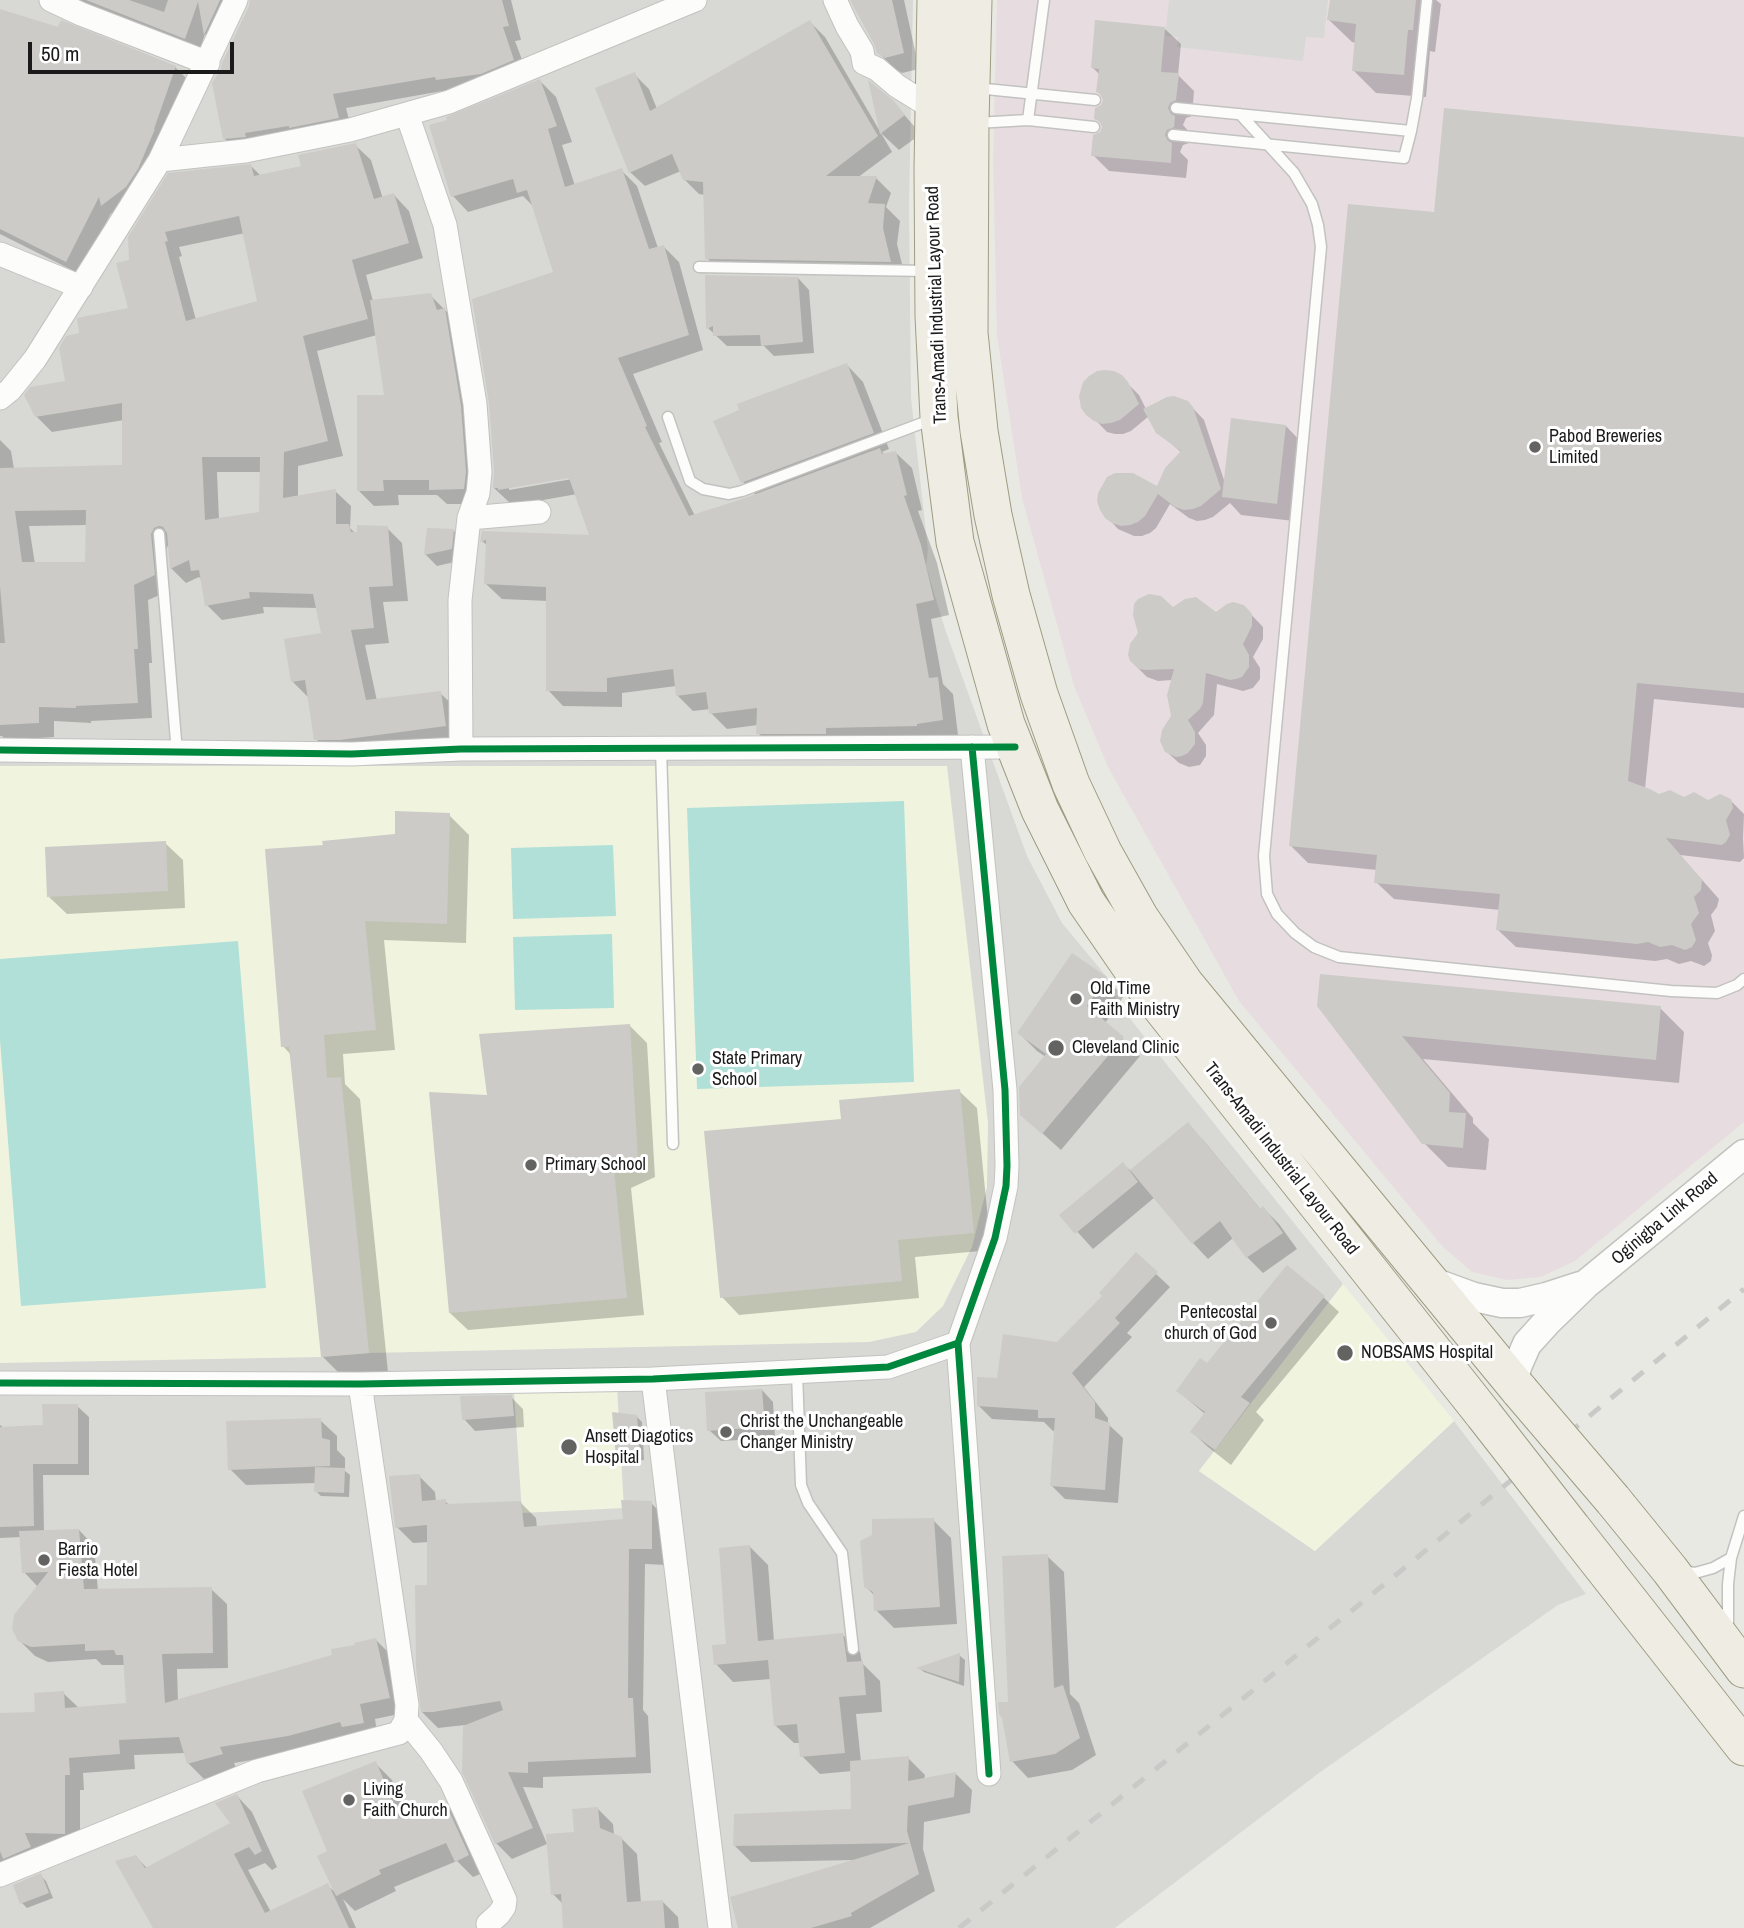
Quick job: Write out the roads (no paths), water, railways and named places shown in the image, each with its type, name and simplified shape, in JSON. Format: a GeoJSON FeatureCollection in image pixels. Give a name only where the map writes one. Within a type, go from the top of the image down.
{"type":"FeatureCollection","features":[{"type":"Feature","properties":{"kind":"main road","name":"Trans-Amadi Industrial Layour Road"},"geometry":{"type":"LineString","coordinates":[[936,0],[934,271],[939,417],[955,542],[1006,724],[1040,810],[1086,902],[1141,982],[1744,1747]]}},
{"type":"Feature","properties":{"kind":"main road","name":"Trans-Amadi Industrial Layour Road"},"geometry":{"type":"LineString","coordinates":[[973,0],[969,333],[979,431],[993,515],[1011,595],[1039,694],[1071,784],[1103,852],[1140,918],[1185,984],[1613,1500],[1737,1658]]}},
{"type":"Feature","properties":{"kind":"street"},"geometry":{"type":"LineString","coordinates":[[51,0],[208,62]]}},
{"type":"Feature","properties":{"kind":"street"},"geometry":{"type":"LineString","coordinates":[[0,398],[35,359],[160,160],[236,0]]}},
{"type":"Feature","properties":{"kind":"street"},"geometry":{"type":"LineString","coordinates":[[160,160],[245,151],[350,130],[449,102],[695,0]]}},
{"type":"Feature","properties":{"kind":"street"},"geometry":{"type":"LineString","coordinates":[[835,0],[862,51],[864,62],[934,109]]}},
{"type":"Feature","properties":{"kind":"street"},"geometry":{"type":"LineString","coordinates":[[407,114],[445,225],[475,404],[480,472],[478,493],[469,518],[460,600],[461,749]]}},
{"type":"Feature","properties":{"kind":"street"},"geometry":{"type":"LineString","coordinates":[[0,254],[81,287]]}},
{"type":"Feature","properties":{"kind":"street"},"geometry":{"type":"LineString","coordinates":[[469,518],[539,512]]}},
{"type":"Feature","properties":{"kind":"street"},"geometry":{"type":"LineString","coordinates":[[972,747],[1005,1090],[1007,1166],[1006,1186],[995,1238],[958,1343],[989,1774]]}},
{"type":"Feature","properties":{"kind":"street"},"geometry":{"type":"LineString","coordinates":[[0,750],[352,754],[461,749],[1015,747]]}},
{"type":"Feature","properties":{"kind":"street","name":"Oginigba Link Road"},"geometry":{"type":"LineString","coordinates":[[1517,1387],[1527,1344],[1586,1284],[1744,1154]]}},
{"type":"Feature","properties":{"kind":"street"},"geometry":{"type":"LineString","coordinates":[[1429,1280],[1474,1297],[1502,1303],[1520,1303],[1586,1284]]}},
{"type":"Feature","properties":{"kind":"street"},"geometry":{"type":"LineString","coordinates":[[0,1383],[360,1384],[653,1379],[888,1367],[958,1343]]}},
{"type":"Feature","properties":{"kind":"street"},"geometry":{"type":"LineString","coordinates":[[653,1379],[720,1928]]}},
{"type":"Feature","properties":{"kind":"street"},"geometry":{"type":"LineString","coordinates":[[0,1875],[257,1771],[399,1733],[407,1720],[407,1705],[360,1384]]}},
{"type":"Feature","properties":{"kind":"street"},"geometry":{"type":"LineString","coordinates":[[407,1720],[451,1782],[505,1900],[504,1907],[488,1924]]}},
{"type":"Feature","properties":{"kind":"lane"},"geometry":{"type":"LineString","coordinates":[[1028,120],[1044,0]]}},
{"type":"Feature","properties":{"kind":"lane"},"geometry":{"type":"LineString","coordinates":[[1173,135],[1404,158],[1417,98],[1427,0]]}},
{"type":"Feature","properties":{"kind":"lane"},"geometry":{"type":"LineString","coordinates":[[970,105],[1031,94],[1096,100]]}},
{"type":"Feature","properties":{"kind":"lane"},"geometry":{"type":"LineString","coordinates":[[970,105],[1028,120],[1094,127]]}},
{"type":"Feature","properties":{"kind":"lane"},"geometry":{"type":"LineString","coordinates":[[1176,108],[1411,131]]}},
{"type":"Feature","properties":{"kind":"lane"},"geometry":{"type":"LineString","coordinates":[[1240,114],[1294,173],[1312,204],[1321,247],[1264,856],[1267,894],[1277,914],[1295,933],[1314,947],[1339,957],[1671,991],[1717,993],[1737,985],[1744,979]]}},
{"type":"Feature","properties":{"kind":"lane"},"geometry":{"type":"LineString","coordinates":[[699,267],[934,271]]}},
{"type":"Feature","properties":{"kind":"lane"},"geometry":{"type":"LineString","coordinates":[[668,417],[690,481],[703,489],[729,494],[939,417]]}},
{"type":"Feature","properties":{"kind":"lane"},"geometry":{"type":"LineString","coordinates":[[159,534],[177,752]]}},
{"type":"Feature","properties":{"kind":"lane"},"geometry":{"type":"LineString","coordinates":[[661,748],[673,1144]]}},
{"type":"Feature","properties":{"kind":"lane"},"geometry":{"type":"LineString","coordinates":[[797,1372],[801,1485],[808,1503],[842,1553],[853,1649]]}},
{"type":"Feature","properties":{"kind":"lane"},"geometry":{"type":"LineString","coordinates":[[1737,1658],[1727,1614],[1731,1558],[1744,1516]]}},
{"type":"Feature","properties":{"kind":"lane"},"geometry":{"type":"LineString","coordinates":[[1670,1570],[1695,1573],[1713,1568],[1731,1558]]}},
{"type":"Feature","properties":{"kind":"railway"},"geometry":{"type":"LineString","coordinates":[[959,1928],[1744,1289]]}},
{"type":"Feature","properties":{"kind":"place","name":"Pabod Breweries Limited"},"geometry":{"type":"Point","coordinates":[1535,447]}},
{"type":"Feature","properties":{"kind":"place","name":"Old Time Faith Ministry"},"geometry":{"type":"Point","coordinates":[1076,999]}},
{"type":"Feature","properties":{"kind":"place","name":"Cleveland Clinic"},"geometry":{"type":"Point","coordinates":[1056,1048]}},
{"type":"Feature","properties":{"kind":"place","name":"State Primary School"},"geometry":{"type":"Point","coordinates":[698,1069]}},
{"type":"Feature","properties":{"kind":"place","name":"Primary School"},"geometry":{"type":"Point","coordinates":[531,1165]}},
{"type":"Feature","properties":{"kind":"place","name":"Pentecostal church of God"},"geometry":{"type":"Point","coordinates":[1271,1323]}},
{"type":"Feature","properties":{"kind":"place","name":"NOBSAMS Hospital"},"geometry":{"type":"Point","coordinates":[1345,1353]}},
{"type":"Feature","properties":{"kind":"place","name":"Christ the Unchangeable Changer Ministry"},"geometry":{"type":"Point","coordinates":[726,1432]}},
{"type":"Feature","properties":{"kind":"place","name":"Ansett Diagotics Hospital"},"geometry":{"type":"Point","coordinates":[569,1447]}},
{"type":"Feature","properties":{"kind":"place","name":"Barrio Fiesta Hotel"},"geometry":{"type":"Point","coordinates":[44,1560]}},
{"type":"Feature","properties":{"kind":"place","name":"Living Faith Church"},"geometry":{"type":"Point","coordinates":[349,1800]}}]}
